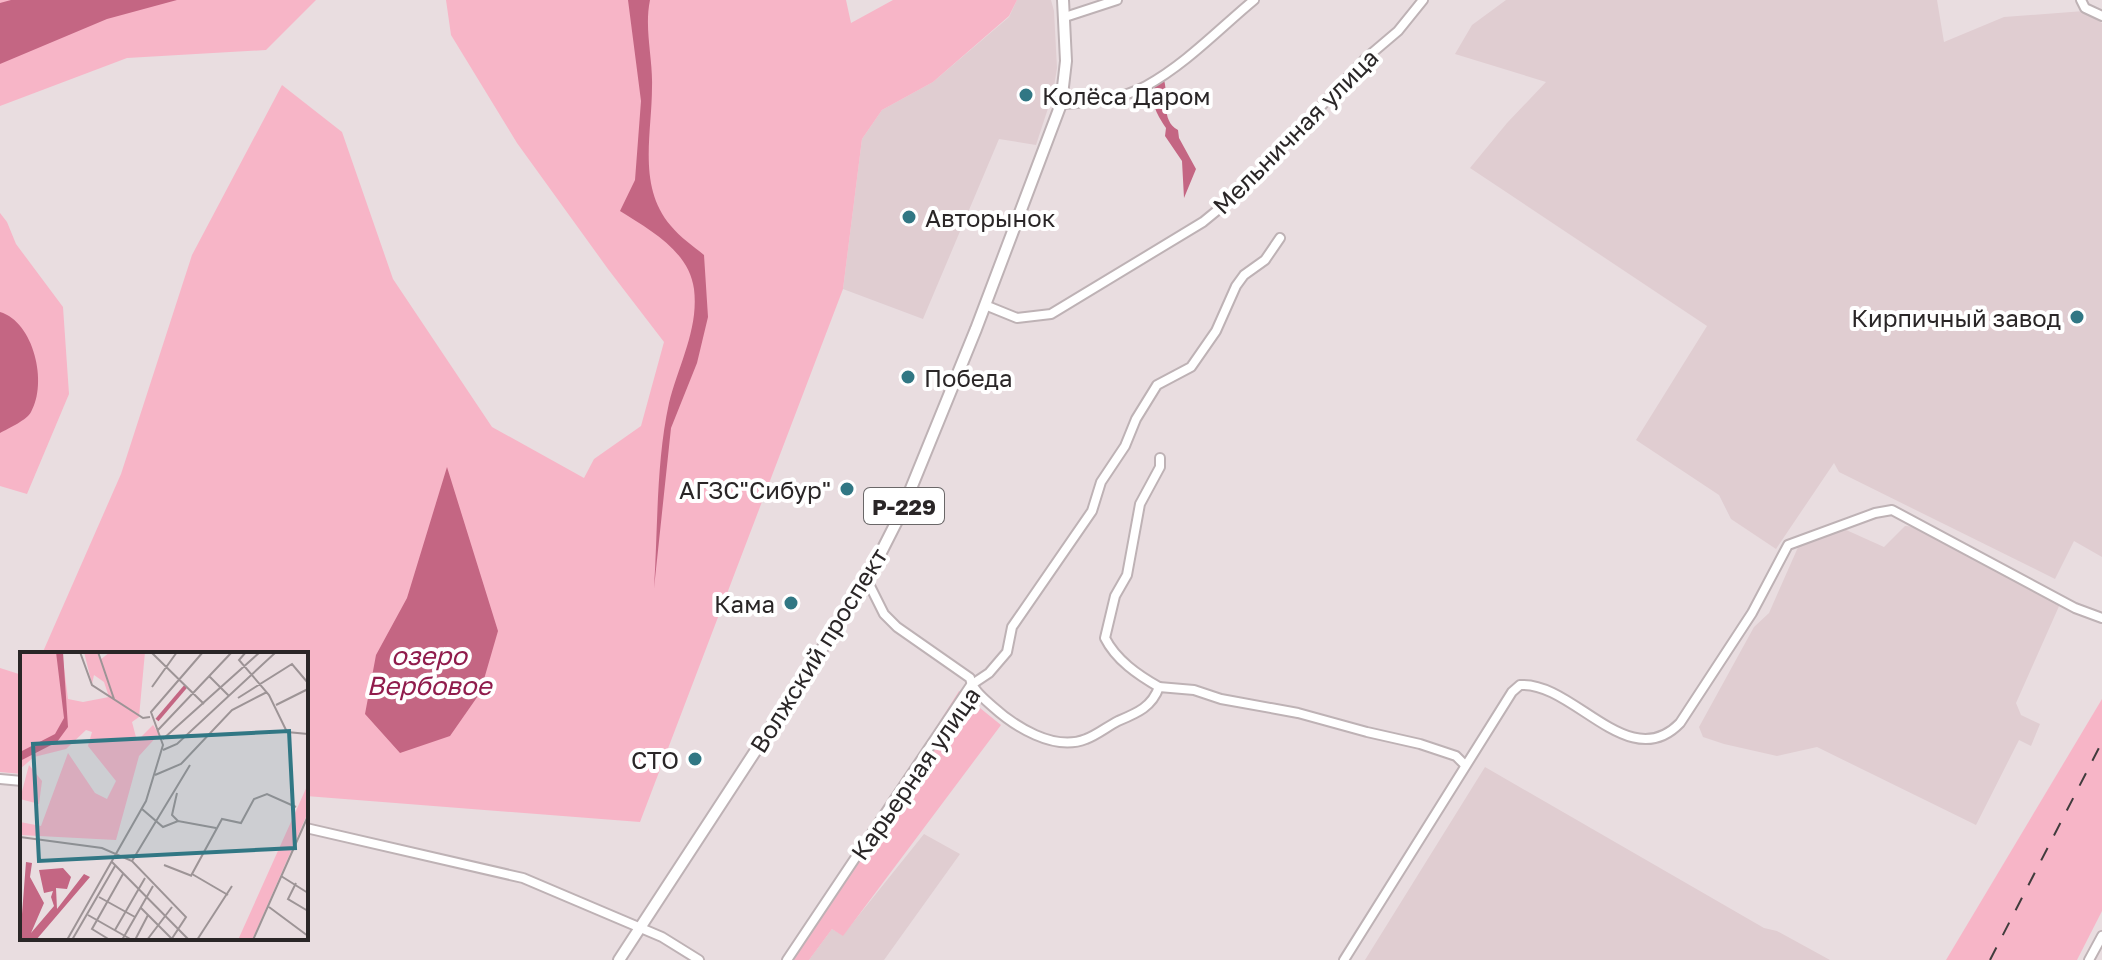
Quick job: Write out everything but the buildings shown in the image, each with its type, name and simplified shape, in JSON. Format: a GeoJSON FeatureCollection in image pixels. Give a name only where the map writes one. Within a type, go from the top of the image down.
{"type":"FeatureCollection","features":[{"type":"Feature","properties":{"kind":"main road","name":"Волжский проспект"},"geometry":{"type":"LineString","coordinates":[[619,960],[867,580],[901,513],[985,305],[1061,104],[1066,61],[1063,0]]}},
{"type":"Feature","properties":{"kind":"street"},"geometry":{"type":"LineString","coordinates":[[1065,17],[1117,0]]}},
{"type":"Feature","properties":{"kind":"street"},"geometry":{"type":"LineString","coordinates":[[1061,104],[1081,104],[1144,88],[1178,64],[1254,0]]}},
{"type":"Feature","properties":{"kind":"street","name":"Мельничная улица"},"geometry":{"type":"LineString","coordinates":[[985,305],[1017,318],[1051,314],[1203,222],[1247,186],[1365,59],[1398,31],[1423,0]]}},
{"type":"Feature","properties":{"kind":"street"},"geometry":{"type":"LineString","coordinates":[[2081,0],[2085,8],[2102,16]]}},
{"type":"Feature","properties":{"kind":"street","name":"Карьерная улица"},"geometry":{"type":"LineString","coordinates":[[787,960],[971,685],[989,673],[1007,652],[1012,627],[1092,511],[1101,482],[1125,446],[1136,419],[1157,385],[1191,367],[1216,331],[1236,286],[1244,275],[1265,260],[1280,238]]}},
{"type":"Feature","properties":{"kind":"street"},"geometry":{"type":"LineString","coordinates":[[1160,458],[1160,467],[1140,504],[1127,575],[1115,596],[1105,638],[1110,648],[1137,674],[1159,687],[1194,690],[1221,699],[1298,713],[1420,744],[1456,756],[1465,765]]}},
{"type":"Feature","properties":{"kind":"street"},"geometry":{"type":"LineString","coordinates":[[1344,960],[1512,692],[1520,685],[1537,685],[1616,731],[1655,739],[1669,734],[1680,723],[1752,613],[1788,545],[1875,513],[1892,510],[2075,608],[2102,618]]}},
{"type":"Feature","properties":{"kind":"street"},"geometry":{"type":"LineString","coordinates":[[867,580],[884,614],[897,627],[970,678],[971,685],[1009,721],[1026,732],[1052,739],[1087,739],[1101,729],[1139,712],[1154,700],[1159,687]]}},
{"type":"Feature","properties":{"kind":"street"},"geometry":{"type":"LineString","coordinates":[[0,779],[20,781]]}},
{"type":"Feature","properties":{"kind":"street"},"geometry":{"type":"LineString","coordinates":[[308,828],[523,878],[662,937],[699,960]]}},
{"type":"Feature","properties":{"kind":"street"},"geometry":{"type":"LineString","coordinates":[[2089,960],[2102,936]]}},
{"type":"Feature","properties":{"kind":"shaded area"},"geometry":{"type":"Polygon","coordinates":[[[0,0],[316,0],[266,50],[127,58],[0,106],[0,0]]]}},
{"type":"Feature","properties":{"kind":"shaded area"},"geometry":{"type":"Polygon","coordinates":[[[446,0],[846,0],[851,23],[893,0],[1017,0],[1009,16],[933,82],[882,110],[862,139],[843,289],[640,822],[308,796],[308,652],[43,652],[121,474],[192,255],[282,85],[342,132],[393,279],[492,427],[584,478],[594,459],[641,426],[664,342],[517,143],[451,35],[446,0]]]}},
{"type":"Feature","properties":{"kind":"shaded area","name":"Авторынок"},"geometry":{"type":"Polygon","coordinates":[[[1017,0],[1051,0],[1054,11],[1057,68],[1053,93],[1036,145],[999,139],[923,319],[843,289],[862,139],[882,110],[933,82],[1009,17],[1017,0]]]}},
{"type":"Feature","properties":{"kind":"shaded area"},"geometry":{"type":"Polygon","coordinates":[[[1506,0],[1937,0],[1944,42],[2004,17],[2084,11],[2102,23],[2102,557],[2074,541],[2055,579],[1839,472],[1834,463],[1776,549],[1731,519],[1719,495],[1636,440],[1707,326],[1470,168],[1546,82],[1455,54],[1472,25],[1506,0]]]}},
{"type":"Feature","properties":{"kind":"shaded area"},"geometry":{"type":"Polygon","coordinates":[[[0,213],[16,244],[63,307],[69,394],[27,494],[0,486],[0,213]]]}},
{"type":"Feature","properties":{"kind":"shaded area"},"geometry":{"type":"Polygon","coordinates":[[[1905,526],[1919,527],[2060,604],[2016,703],[2021,715],[2040,724],[2031,746],[2019,740],[1976,825],[1817,747],[1777,756],[1703,737],[1699,727],[1754,627],[1769,613],[1799,545],[1844,529],[1884,547],[1905,526]]]}},
{"type":"Feature","properties":{"kind":"shaded area"},"geometry":{"type":"Polygon","coordinates":[[[0,668],[20,674],[20,774],[0,772],[0,668]]]}},
{"type":"Feature","properties":{"kind":"shaded area"},"geometry":{"type":"Polygon","coordinates":[[[959,691],[1001,725],[843,936],[832,929],[809,960],[789,960],[959,691]]]}},
{"type":"Feature","properties":{"kind":"shaded area"},"geometry":{"type":"Polygon","coordinates":[[[2102,699],[2102,911],[2077,960],[1946,960],[2102,699]]]}},
{"type":"Feature","properties":{"kind":"shaded area"},"geometry":{"type":"Polygon","coordinates":[[[1485,767],[1764,928],[1777,931],[1830,960],[1365,960],[1485,767]]]}},
{"type":"Feature","properties":{"kind":"shaded area"},"geometry":{"type":"Polygon","coordinates":[[[924,834],[960,854],[884,960],[809,960],[832,929],[843,935],[924,834]]]}},
{"type":"Feature","properties":{"kind":"water"},"geometry":{"type":"Polygon","coordinates":[[[11,0],[177,0],[107,19],[0,64],[0,3],[11,0]]]}},
{"type":"Feature","properties":{"kind":"water"},"geometry":{"type":"Polygon","coordinates":[[[628,0],[650,0],[648,22],[652,87],[649,159],[654,194],[671,226],[704,255],[708,317],[697,363],[671,428],[654,588],[665,426],[691,333],[695,304],[691,276],[685,263],[655,234],[620,211],[635,180],[641,101],[628,0]]]}},
{"type":"Feature","properties":{"kind":"water"},"geometry":{"type":"Polygon","coordinates":[[[1164,80],[1169,120],[1178,130],[1179,138],[1196,169],[1184,198],[1182,161],[1165,136],[1166,128],[1153,101],[1156,83],[1164,80]]]}},
{"type":"Feature","properties":{"kind":"water"},"geometry":{"type":"Polygon","coordinates":[[[0,312],[12,318],[29,340],[38,370],[38,386],[29,415],[0,433],[0,312]]]}},
{"type":"Feature","properties":{"kind":"water","name":"озеро Вербовое"},"geometry":{"type":"Polygon","coordinates":[[[447,467],[498,631],[480,693],[450,736],[400,753],[365,714],[376,655],[407,598],[447,467]]]}},
{"type":"Feature","properties":{"kind":"railway"},"geometry":{"type":"LineString","coordinates":[[1990,960],[2102,742]]}},
{"type":"Feature","properties":{"kind":"place","name":"Колёса Даром"},"geometry":{"type":"Point","coordinates":[1026,95]}},
{"type":"Feature","properties":{"kind":"place","name":"Авторынок"},"geometry":{"type":"Point","coordinates":[909,217]}},
{"type":"Feature","properties":{"kind":"place","name":"Кирпичный завод"},"geometry":{"type":"Point","coordinates":[2077,317]}},
{"type":"Feature","properties":{"kind":"place","name":"Победа"},"geometry":{"type":"Point","coordinates":[908,377]}},
{"type":"Feature","properties":{"kind":"place","name":"АГЗС\"Сибур\""},"geometry":{"type":"Point","coordinates":[847,489]}},
{"type":"Feature","properties":{"kind":"place","name":"Кама"},"geometry":{"type":"Point","coordinates":[791,603]}},
{"type":"Feature","properties":{"kind":"place","name":"СТО"},"geometry":{"type":"Point","coordinates":[695,759]}}]}
